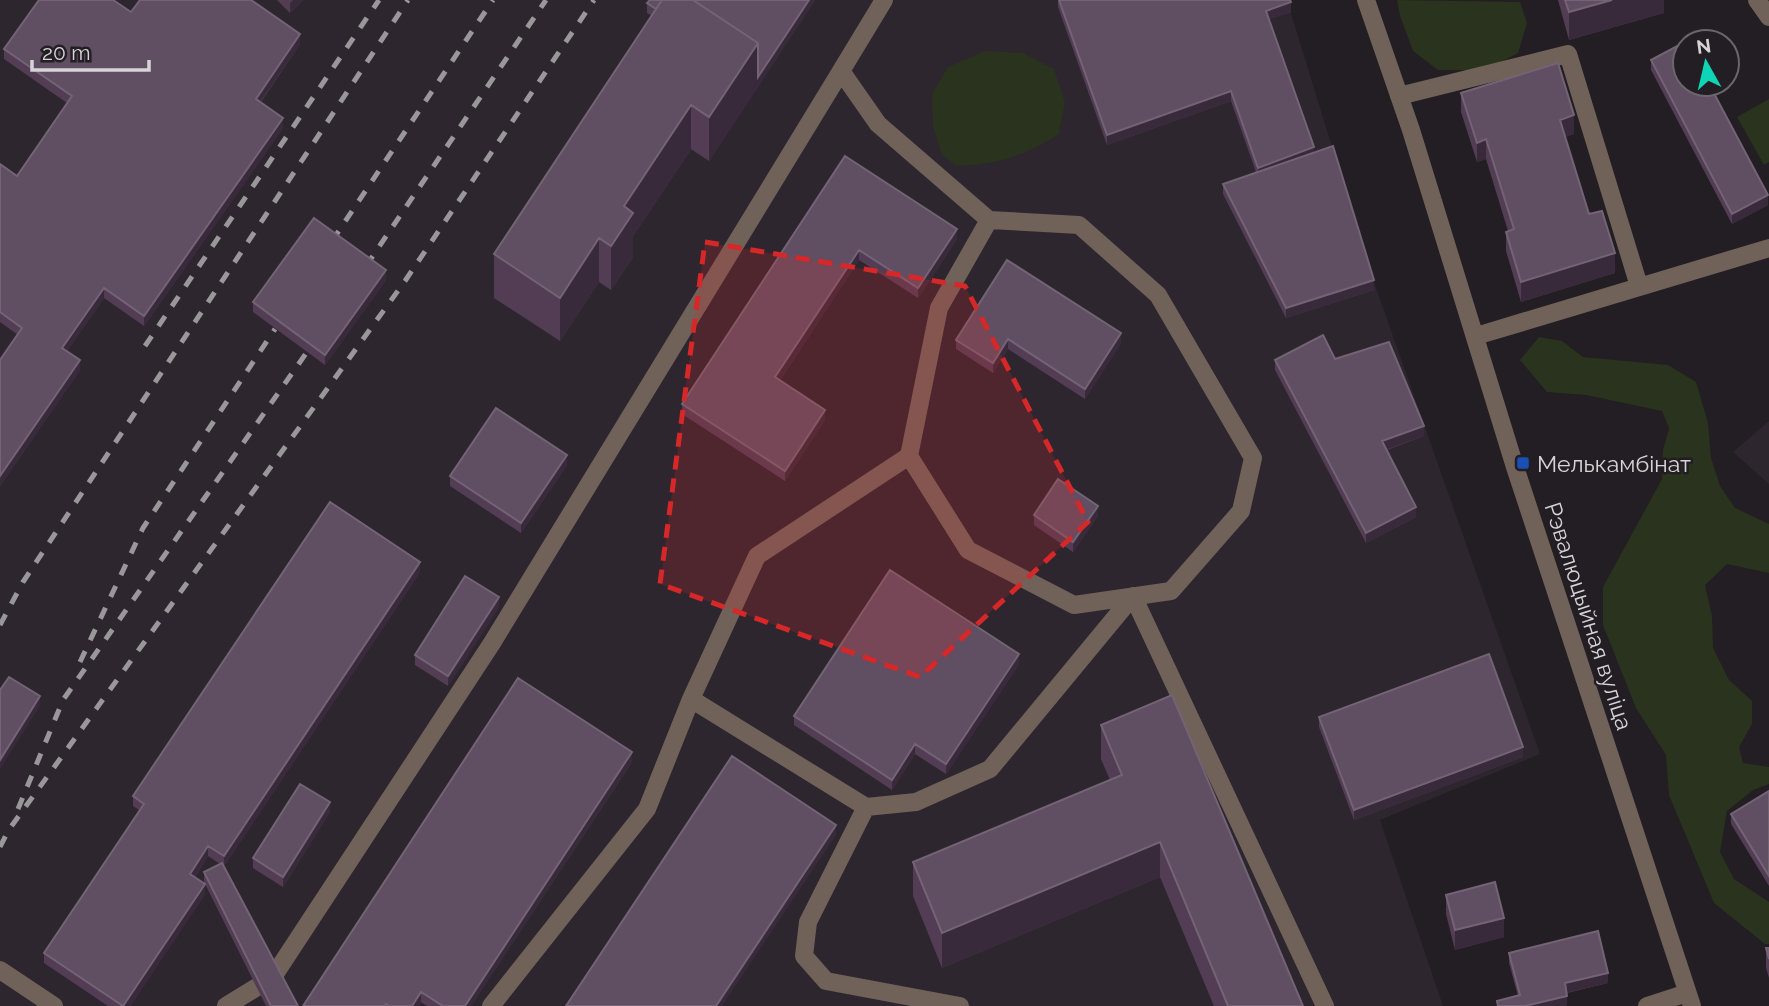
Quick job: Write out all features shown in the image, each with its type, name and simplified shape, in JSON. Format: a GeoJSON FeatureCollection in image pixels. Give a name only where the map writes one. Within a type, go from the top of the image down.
{"type":"FeatureCollection","features":[{"type":"Feature","properties":{"kind":"street"},"geometry":{"type":"LineString","coordinates":[[275,974],[492,643],[884,0]]}},
{"type":"Feature","properties":{"kind":"street","name":"Рэвалюцыйная вуліца"},"geometry":{"type":"LineString","coordinates":[[1366,0],[1689,999]]}},
{"type":"Feature","properties":{"kind":"street"},"geometry":{"type":"LineString","coordinates":[[1757,0],[1769,17]]}},
{"type":"Feature","properties":{"kind":"street"},"geometry":{"type":"LineString","coordinates":[[1399,96],[1568,54],[1639,286]]}},
{"type":"Feature","properties":{"kind":"street"},"geometry":{"type":"LineString","coordinates":[[841,71],[878,124],[989,220],[1079,225],[1158,296],[1253,458],[1241,511],[1171,591],[1074,605],[968,550],[909,456],[939,309],[989,220]]}},
{"type":"Feature","properties":{"kind":"street"},"geometry":{"type":"LineString","coordinates":[[1476,336],[1769,248]]}},
{"type":"Feature","properties":{"kind":"street"},"geometry":{"type":"LineString","coordinates":[[491,1006],[647,808],[691,699],[757,556],[909,456]]}},
{"type":"Feature","properties":{"kind":"street"},"geometry":{"type":"LineString","coordinates":[[691,699],[866,807],[916,802],[990,769],[1133,596]]}},
{"type":"Feature","properties":{"kind":"street"},"geometry":{"type":"LineString","coordinates":[[1133,596],[1325,1006]]}},
{"type":"Feature","properties":{"kind":"street"},"geometry":{"type":"LineString","coordinates":[[866,807],[808,922],[804,956],[826,981],[960,1006]]}},
{"type":"Feature","properties":{"kind":"street"},"geometry":{"type":"LineString","coordinates":[[0,970],[54,1006]]}},
{"type":"Feature","properties":{"kind":"street"},"geometry":{"type":"LineString","coordinates":[[226,1006],[257,987]]}},
{"type":"Feature","properties":{"kind":"street"},"geometry":{"type":"LineString","coordinates":[[1647,1006],[1689,999]]}},
{"type":"Feature","properties":{"kind":"highlighted area"},"geometry":{"type":"Polygon","coordinates":[[[705,242],[965,286],[1088,522],[920,677],[660,584],[705,242]]]}},
{"type":"Feature","properties":{"kind":"shaded area"},"geometry":{"type":"Polygon","coordinates":[[[0,0],[1287,0],[1369,268],[1540,754],[1380,820],[1443,1006],[0,1006],[0,0]]]}},
{"type":"Feature","properties":{"kind":"shaded area"},"geometry":{"type":"Polygon","coordinates":[[[1769,421],[1769,484],[1733,452],[1769,421]]]}},
{"type":"Feature","properties":{"kind":"green space"},"geometry":{"type":"Polygon","coordinates":[[[1397,0],[1520,2],[1527,23],[1518,53],[1486,70],[1438,70],[1413,51],[1397,0]]]}},
{"type":"Feature","properties":{"kind":"green space"},"geometry":{"type":"Polygon","coordinates":[[[985,51],[1023,53],[1054,69],[1065,102],[1059,134],[1010,158],[957,166],[942,155],[933,126],[932,94],[948,67],[985,51]]]}},
{"type":"Feature","properties":{"kind":"green space"},"geometry":{"type":"Polygon","coordinates":[[[1769,99],[1769,162],[1764,165],[1737,117],[1769,99]]]}},
{"type":"Feature","properties":{"kind":"green space"},"geometry":{"type":"Polygon","coordinates":[[[1539,337],[1562,341],[1583,357],[1668,365],[1696,382],[1708,423],[1711,458],[1720,486],[1735,508],[1769,524],[1769,573],[1727,564],[1705,585],[1712,616],[1713,648],[1729,680],[1752,701],[1752,724],[1739,747],[1743,763],[1769,767],[1769,784],[1753,790],[1727,811],[1720,852],[1734,879],[1769,902],[1769,944],[1765,944],[1714,903],[1669,795],[1666,755],[1636,708],[1603,625],[1603,587],[1662,479],[1663,450],[1669,428],[1662,411],[1586,395],[1547,392],[1520,360],[1539,337]]]}},
{"type":"Feature","properties":{"kind":"building"},"geometry":{"type":"Polygon","coordinates":[[[39,0],[113,0],[131,12],[140,0],[251,0],[300,34],[256,99],[283,118],[144,316],[104,288],[62,348],[80,360],[0,476],[0,360],[22,328],[0,312],[0,164],[17,176],[72,96],[4,49],[39,0]]]}},
{"type":"Feature","properties":{"kind":"building"},"geometry":{"type":"Polygon","coordinates":[[[650,0],[662,0],[656,9],[647,3],[650,0]]]}},
{"type":"Feature","properties":{"kind":"building"},"geometry":{"type":"Polygon","coordinates":[[[662,0],[693,0],[758,43],[709,117],[691,105],[624,206],[633,213],[611,246],[599,238],[560,298],[494,254],[662,0]]]}},
{"type":"Feature","properties":{"kind":"building"},"geometry":{"type":"Polygon","coordinates":[[[693,0],[809,0],[758,77],[758,43],[693,0]]]}},
{"type":"Feature","properties":{"kind":"building"},"geometry":{"type":"Polygon","coordinates":[[[1059,0],[1290,0],[1291,2],[1266,11],[1314,147],[1258,168],[1231,91],[1107,135],[1059,0]]]}},
{"type":"Feature","properties":{"kind":"building"},"geometry":{"type":"Polygon","coordinates":[[[1565,0],[1612,0],[1569,12],[1565,0]]]}},
{"type":"Feature","properties":{"kind":"building"},"geometry":{"type":"Polygon","coordinates":[[[1671,49],[1671,98],[1716,98],[1768,195],[1732,214],[1651,60],[1671,49]]]}},
{"type":"Feature","properties":{"kind":"building"},"geometry":{"type":"Polygon","coordinates":[[[1558,63],[1574,115],[1560,120],[1589,214],[1602,211],[1615,253],[1521,282],[1506,232],[1514,229],[1486,139],[1477,143],[1461,93],[1558,63]]]}},
{"type":"Feature","properties":{"kind":"building"},"geometry":{"type":"Polygon","coordinates":[[[1333,146],[1374,280],[1286,308],[1223,184],[1333,146]]]}},
{"type":"Feature","properties":{"kind":"building"},"geometry":{"type":"Polygon","coordinates":[[[845,156],[957,229],[918,288],[859,250],[775,377],[825,410],[785,471],[682,404],[845,156]]]}},
{"type":"Feature","properties":{"kind":"building"},"geometry":{"type":"Polygon","coordinates":[[[314,218],[386,270],[325,355],[253,302],[314,218]]]}},
{"type":"Feature","properties":{"kind":"building"},"geometry":{"type":"Polygon","coordinates":[[[1007,260],[1121,333],[1085,389],[1008,339],[993,363],[956,340],[1007,260]]]}},
{"type":"Feature","properties":{"kind":"building"},"geometry":{"type":"Polygon","coordinates":[[[1323,335],[1335,359],[1389,342],[1424,426],[1382,441],[1416,507],[1366,533],[1275,360],[1323,335]]]}},
{"type":"Feature","properties":{"kind":"building"},"geometry":{"type":"Polygon","coordinates":[[[496,408],[567,455],[521,523],[450,476],[496,408]]]}},
{"type":"Feature","properties":{"kind":"building"},"geometry":{"type":"Polygon","coordinates":[[[1058,479],[1098,506],[1073,542],[1034,515],[1058,479]]]}},
{"type":"Feature","properties":{"kind":"building"},"geometry":{"type":"Polygon","coordinates":[[[330,502],[420,562],[224,856],[208,846],[190,874],[205,884],[123,1006],[44,953],[144,804],[133,796],[330,502]]]}},
{"type":"Feature","properties":{"kind":"building"},"geometry":{"type":"Polygon","coordinates":[[[890,570],[1019,654],[946,764],[915,744],[892,780],[794,716],[890,570]]]}},
{"type":"Feature","properties":{"kind":"building"},"geometry":{"type":"Polygon","coordinates":[[[465,576],[499,597],[448,676],[415,655],[465,576]]]}},
{"type":"Feature","properties":{"kind":"building"},"geometry":{"type":"Polygon","coordinates":[[[1489,654],[1523,747],[1354,810],[1319,717],[1489,654]]]}},
{"type":"Feature","properties":{"kind":"building"},"geometry":{"type":"Polygon","coordinates":[[[9,677],[40,696],[0,760],[0,690],[9,677]]]}},
{"type":"Feature","properties":{"kind":"building"},"geometry":{"type":"Polygon","coordinates":[[[518,678],[632,752],[465,1006],[443,1006],[421,992],[412,1006],[303,1006],[518,678]]]}},
{"type":"Feature","properties":{"kind":"building"},"geometry":{"type":"Polygon","coordinates":[[[1172,695],[1303,1006],[1228,1006],[1160,842],[942,933],[913,862],[1122,775],[1101,725],[1172,695]]]}},
{"type":"Feature","properties":{"kind":"building"},"geometry":{"type":"Polygon","coordinates":[[[732,756],[836,825],[716,1006],[566,1006],[732,756]]]}},
{"type":"Feature","properties":{"kind":"building"},"geometry":{"type":"Polygon","coordinates":[[[300,784],[330,802],[283,877],[253,858],[300,784]]]}},
{"type":"Feature","properties":{"kind":"building"},"geometry":{"type":"Polygon","coordinates":[[[1769,791],[1769,876],[1731,814],[1769,791]]]}},
{"type":"Feature","properties":{"kind":"building"},"geometry":{"type":"Polygon","coordinates":[[[222,863],[298,1006],[271,1006],[204,872],[222,863]]]}},
{"type":"Feature","properties":{"kind":"building"},"geometry":{"type":"Polygon","coordinates":[[[1495,882],[1504,918],[1455,930],[1446,895],[1495,882]]]}},
{"type":"Feature","properties":{"kind":"building"},"geometry":{"type":"Polygon","coordinates":[[[1598,931],[1608,973],[1565,983],[1567,996],[1525,1006],[1498,1006],[1497,1001],[1520,995],[1509,953],[1598,931]]]}},
{"type":"Feature","properties":{"kind":"railway"},"geometry":{"type":"LineString","coordinates":[[145,346],[379,0]]}},
{"type":"Feature","properties":{"kind":"railway"},"geometry":{"type":"LineString","coordinates":[[0,625],[23,582],[408,0]]}},
{"type":"Feature","properties":{"kind":"railway"},"geometry":{"type":"LineString","coordinates":[[332,241],[493,0]]}},
{"type":"Feature","properties":{"kind":"railway"},"geometry":{"type":"LineString","coordinates":[[366,266],[546,0]]}},
{"type":"Feature","properties":{"kind":"railway"},"geometry":{"type":"LineString","coordinates":[[0,847],[8,831],[405,281],[594,0]]}},
{"type":"Feature","properties":{"kind":"railway"},"geometry":{"type":"LineString","coordinates":[[80,662],[143,528],[275,329]]}},
{"type":"Feature","properties":{"kind":"railway"},"geometry":{"type":"LineString","coordinates":[[18,809],[63,700],[307,352]]}},
{"type":"Feature","properties":{"kind":"place","name":"Мелькамбінат"},"geometry":{"type":"Point","coordinates":[1523,463]}}]}
